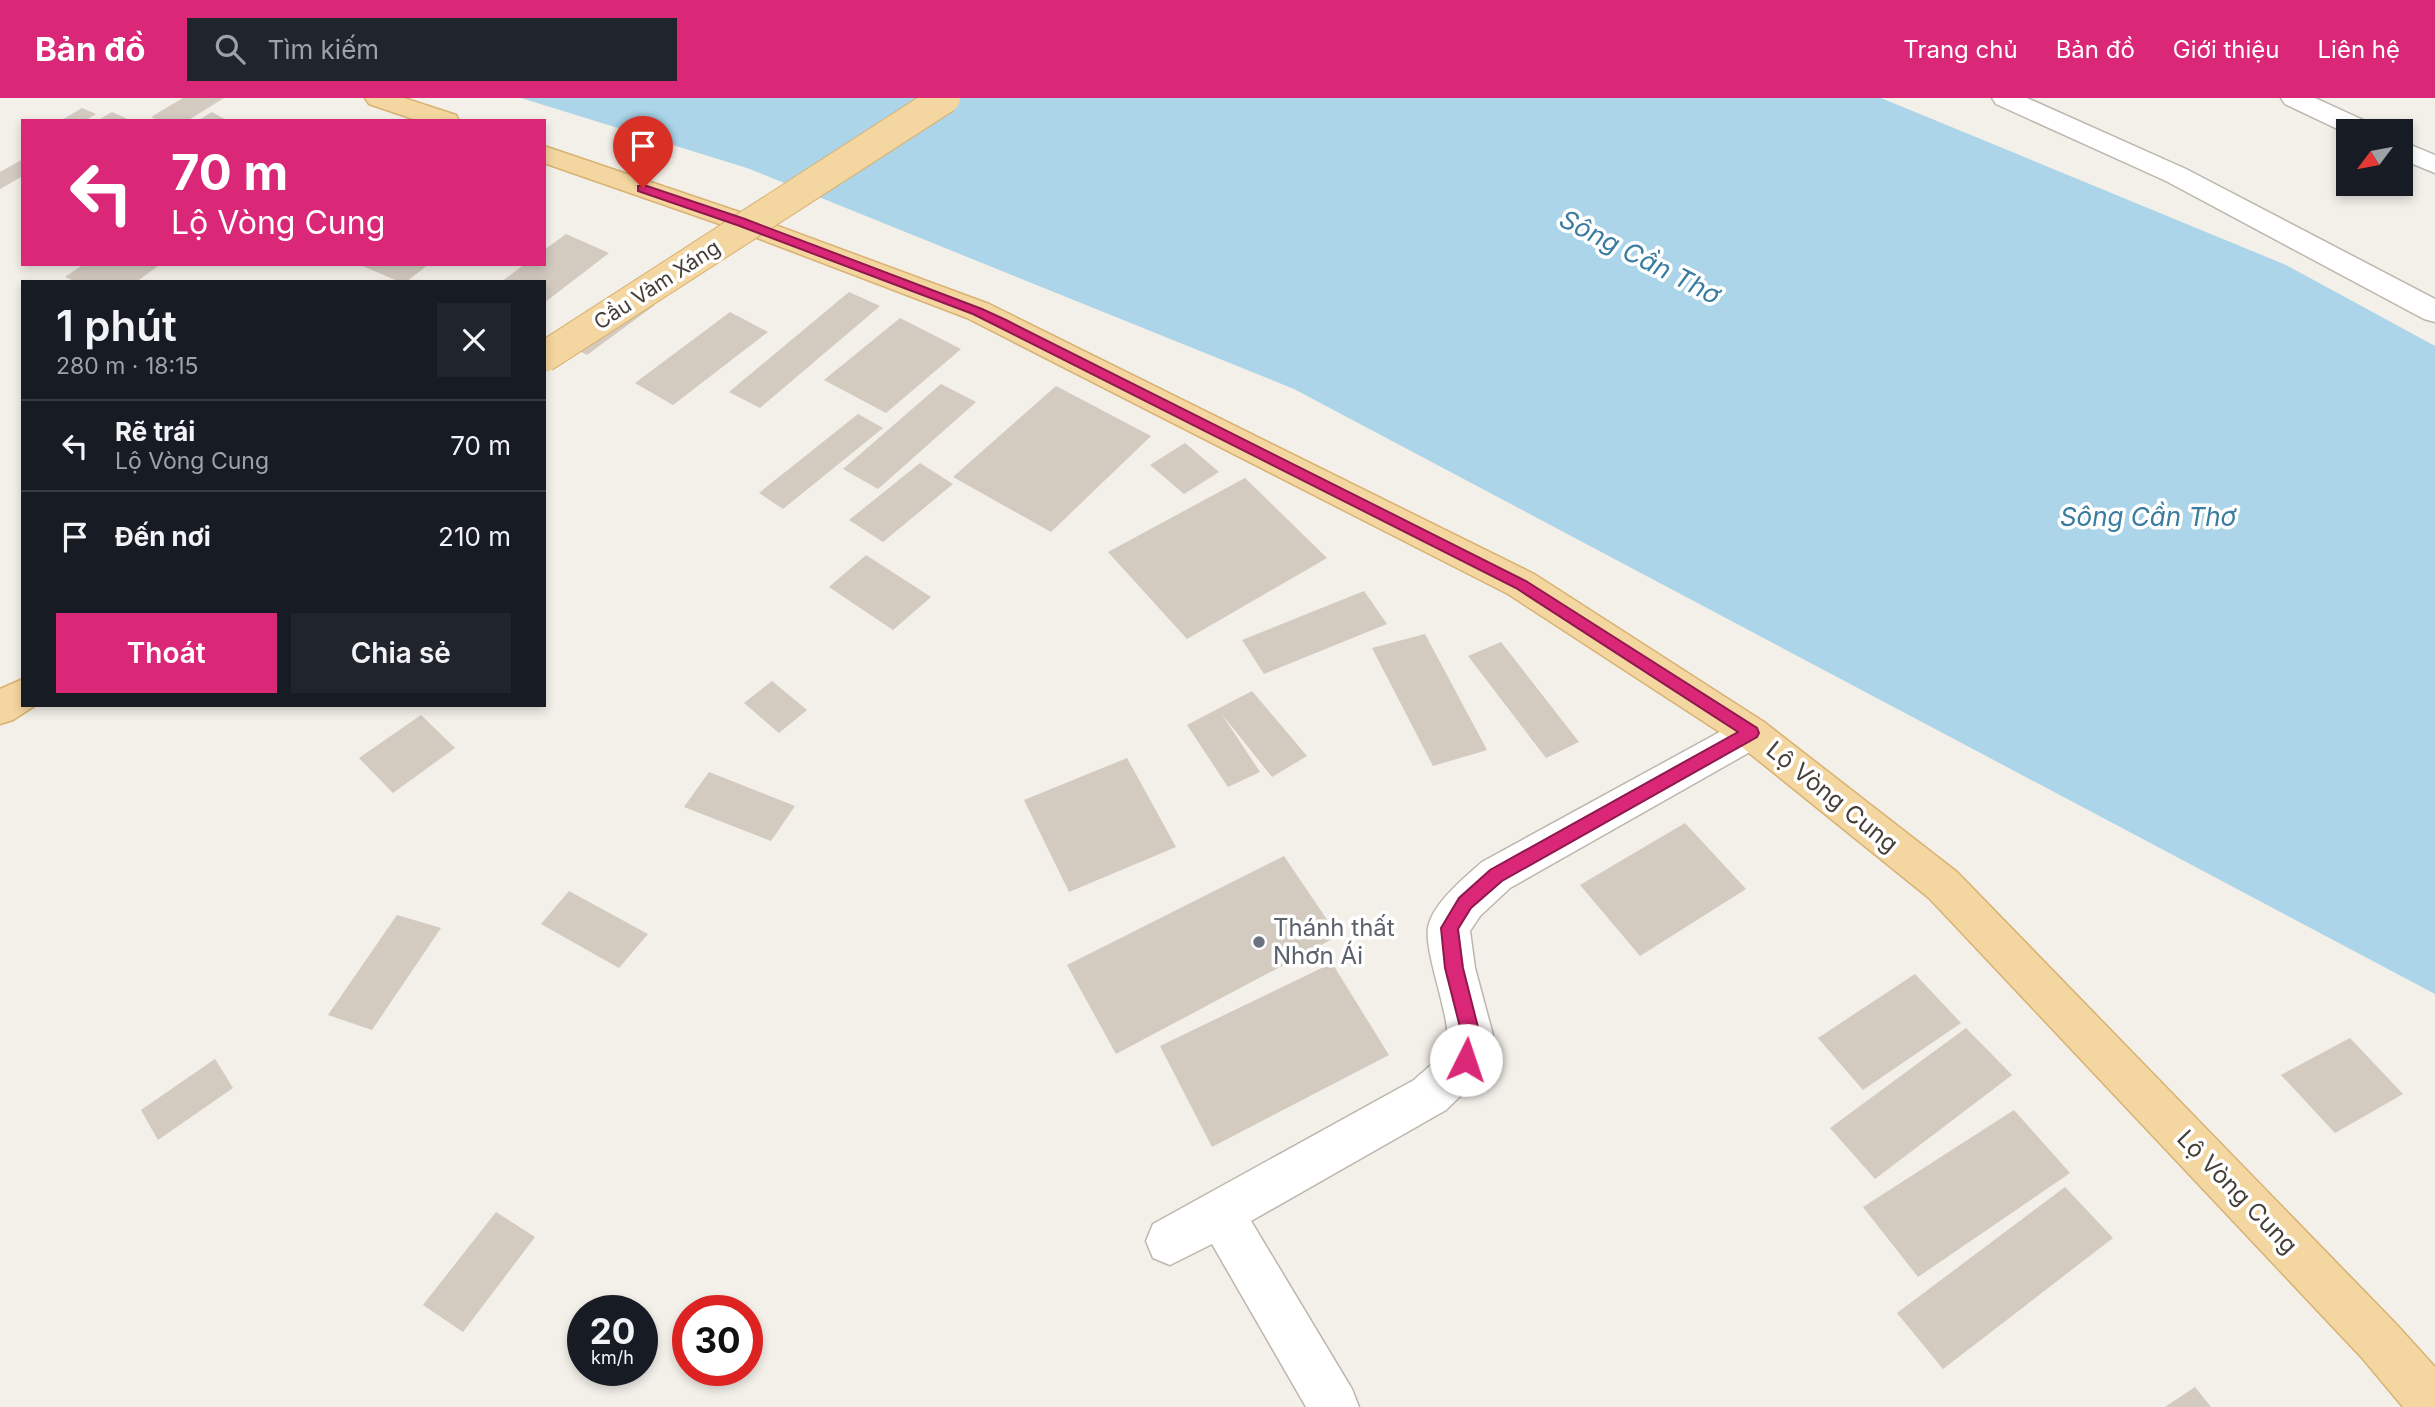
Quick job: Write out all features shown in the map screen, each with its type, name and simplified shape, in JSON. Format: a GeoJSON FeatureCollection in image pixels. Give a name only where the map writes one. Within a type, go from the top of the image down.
{"type":"FeatureCollection","features":[{"type":"Feature","properties":{"kind":"main road"},"geometry":{"type":"LineString","coordinates":[[378,98],[440,119]]}},
{"type":"Feature","properties":{"kind":"main road","name":"Cầu Vàm Xáng"},"geometry":{"type":"LineString","coordinates":[[546,356],[945,98]]}},
{"type":"Feature","properties":{"kind":"main road","name":"Lộ Vòng Cung"},"geometry":{"type":"LineString","coordinates":[[546,155],[741,222],[978,312],[1521,584],[1751,733],[1943,885],[2380,1342],[2435,1405]]}},
{"type":"Feature","properties":{"kind":"main road"},"geometry":{"type":"LineString","coordinates":[[0,709],[21,695]]}},
{"type":"Feature","properties":{"kind":"street"},"geometry":{"type":"LineString","coordinates":[[2005,98],[2176,175],[2435,312]]}},
{"type":"Feature","properties":{"kind":"street"},"geometry":{"type":"LineString","coordinates":[[2294,98],[2339,119]]}},
{"type":"Feature","properties":{"kind":"street"},"geometry":{"type":"LineString","coordinates":[[2413,155],[2435,165]]}},
{"type":"Feature","properties":{"kind":"street"},"geometry":{"type":"LineString","coordinates":[[1170,1241],[1430,1095],[1466,1060],[1471,1035],[1454,968],[1449,928],[1465,903],[1496,875],[1751,733]]}},
{"type":"Feature","properties":{"kind":"street"},"geometry":{"type":"LineString","coordinates":[[1220,1213],[1334,1407]]}},
{"type":"Feature","properties":{"kind":"water","name":"Sông Cần Thơ"},"geometry":{"type":"Polygon","coordinates":[[[521,98],[1881,98],[2286,265],[2435,346],[2435,994],[1294,389],[747,168],[521,98]]]}},
{"type":"Feature","properties":{"kind":"building"},"geometry":{"type":"Polygon","coordinates":[[[183,98],[224,98],[190,119],[151,117],[183,98]]]}},
{"type":"Feature","properties":{"kind":"building"},"geometry":{"type":"Polygon","coordinates":[[[82,108],[96,114],[88,119],[63,119],[82,108]]]}},
{"type":"Feature","properties":{"kind":"building"},"geometry":{"type":"Polygon","coordinates":[[[112,112],[128,119],[100,119],[112,112]]]}},
{"type":"Feature","properties":{"kind":"building"},"geometry":{"type":"Polygon","coordinates":[[[212,112],[224,119],[200,119],[212,112]]]}},
{"type":"Feature","properties":{"kind":"building"},"geometry":{"type":"Polygon","coordinates":[[[21,160],[21,177],[0,189],[0,172],[21,160]]]}},
{"type":"Feature","properties":{"kind":"building"},"geometry":{"type":"Polygon","coordinates":[[[566,234],[609,253],[546,301],[546,280],[504,280],[522,266],[546,266],[546,249],[566,234]]]}},
{"type":"Feature","properties":{"kind":"building"},"geometry":{"type":"Polygon","coordinates":[[[81,266],[158,266],[139,280],[72,280],[65,277],[81,266]]]}},
{"type":"Feature","properties":{"kind":"building"},"geometry":{"type":"Polygon","coordinates":[[[363,266],[426,266],[409,280],[395,280],[363,266]]]}},
{"type":"Feature","properties":{"kind":"building"},"geometry":{"type":"Polygon","coordinates":[[[849,292],[880,306],[760,408],[729,392],[849,292]]]}},
{"type":"Feature","properties":{"kind":"building"},"geometry":{"type":"Polygon","coordinates":[[[634,294],[655,305],[587,355],[566,344],[634,294]]]}},
{"type":"Feature","properties":{"kind":"building"},"geometry":{"type":"Polygon","coordinates":[[[730,312],[768,332],[673,405],[635,383],[730,312]]]}},
{"type":"Feature","properties":{"kind":"building"},"geometry":{"type":"Polygon","coordinates":[[[900,318],[961,349],[886,413],[824,380],[900,318]]]}},
{"type":"Feature","properties":{"kind":"building"},"geometry":{"type":"Polygon","coordinates":[[[941,384],[976,402],[878,489],[843,469],[941,384]]]}},
{"type":"Feature","properties":{"kind":"building"},"geometry":{"type":"Polygon","coordinates":[[[1056,386],[1151,436],[1051,532],[953,477],[1056,386]]]}},
{"type":"Feature","properties":{"kind":"building"},"geometry":{"type":"Polygon","coordinates":[[[858,414],[883,428],[783,509],[759,493],[858,414]]]}},
{"type":"Feature","properties":{"kind":"building"},"geometry":{"type":"Polygon","coordinates":[[[1185,443],[1219,472],[1184,494],[1150,465],[1185,443]]]}},
{"type":"Feature","properties":{"kind":"building"},"geometry":{"type":"Polygon","coordinates":[[[920,463],[953,484],[883,542],[849,520],[920,463]]]}},
{"type":"Feature","properties":{"kind":"building"},"geometry":{"type":"Polygon","coordinates":[[[1245,478],[1327,558],[1187,639],[1108,552],[1245,478]]]}},
{"type":"Feature","properties":{"kind":"building"},"geometry":{"type":"Polygon","coordinates":[[[866,555],[931,597],[893,630],[829,587],[866,555]]]}},
{"type":"Feature","properties":{"kind":"building"},"geometry":{"type":"Polygon","coordinates":[[[1364,591],[1387,624],[1264,674],[1242,640],[1364,591]]]}},
{"type":"Feature","properties":{"kind":"building"},"geometry":{"type":"Polygon","coordinates":[[[1425,634],[1487,750],[1433,766],[1372,648],[1425,634]]]}},
{"type":"Feature","properties":{"kind":"building"},"geometry":{"type":"Polygon","coordinates":[[[1501,642],[1579,742],[1546,758],[1468,656],[1501,642]]]}},
{"type":"Feature","properties":{"kind":"building"},"geometry":{"type":"Polygon","coordinates":[[[772,681],[807,710],[779,733],[744,703],[772,681]]]}},
{"type":"Feature","properties":{"kind":"building"},"geometry":{"type":"Polygon","coordinates":[[[1252,691],[1307,756],[1272,777],[1221,713],[1260,772],[1228,787],[1187,725],[1252,691]]]}},
{"type":"Feature","properties":{"kind":"building"},"geometry":{"type":"Polygon","coordinates":[[[421,715],[455,748],[393,793],[359,758],[421,715]]]}},
{"type":"Feature","properties":{"kind":"building"},"geometry":{"type":"Polygon","coordinates":[[[1127,758],[1176,847],[1069,892],[1024,800],[1127,758]]]}},
{"type":"Feature","properties":{"kind":"building"},"geometry":{"type":"Polygon","coordinates":[[[709,772],[795,806],[771,841],[684,807],[709,772]]]}},
{"type":"Feature","properties":{"kind":"building"},"geometry":{"type":"Polygon","coordinates":[[[1685,823],[1746,889],[1640,956],[1580,885],[1685,823]]]}},
{"type":"Feature","properties":{"kind":"building"},"geometry":{"type":"Polygon","coordinates":[[[1284,856],[1338,936],[1116,1054],[1067,965],[1284,856]]]}},
{"type":"Feature","properties":{"kind":"building"},"geometry":{"type":"Polygon","coordinates":[[[569,891],[648,934],[619,968],[541,924],[569,891]]]}},
{"type":"Feature","properties":{"kind":"building"},"geometry":{"type":"Polygon","coordinates":[[[397,915],[441,928],[372,1030],[328,1015],[397,915]]]}},
{"type":"Feature","properties":{"kind":"building"},"geometry":{"type":"Polygon","coordinates":[[[1332,963],[1389,1055],[1212,1147],[1160,1046],[1332,963]]]}},
{"type":"Feature","properties":{"kind":"building"},"geometry":{"type":"Polygon","coordinates":[[[1915,974],[1961,1023],[1863,1090],[1818,1038],[1915,974]]]}},
{"type":"Feature","properties":{"kind":"building"},"geometry":{"type":"Polygon","coordinates":[[[1966,1028],[2012,1075],[1875,1179],[1830,1128],[1966,1028]]]}},
{"type":"Feature","properties":{"kind":"building"},"geometry":{"type":"Polygon","coordinates":[[[2350,1038],[2403,1094],[2335,1133],[2281,1075],[2350,1038]]]}},
{"type":"Feature","properties":{"kind":"building"},"geometry":{"type":"Polygon","coordinates":[[[215,1059],[233,1088],[158,1140],[141,1110],[215,1059]]]}},
{"type":"Feature","properties":{"kind":"building"},"geometry":{"type":"Polygon","coordinates":[[[2014,1110],[2070,1173],[1918,1277],[1863,1207],[2014,1110]]]}},
{"type":"Feature","properties":{"kind":"building"},"geometry":{"type":"Polygon","coordinates":[[[2065,1187],[2113,1238],[1943,1369],[1897,1313],[2065,1187]]]}},
{"type":"Feature","properties":{"kind":"building"},"geometry":{"type":"Polygon","coordinates":[[[496,1212],[535,1237],[463,1332],[423,1305],[496,1212]]]}},
{"type":"Feature","properties":{"kind":"building"},"geometry":{"type":"Polygon","coordinates":[[[2195,1387],[2211,1407],[2165,1407],[2195,1387]]]}},
{"type":"Feature","properties":{"kind":"place","name":"Thánh thất Nhơn Ái"},"geometry":{"type":"Point","coordinates":[1259,942]}},
{"type":"Feature","properties":{"kind":"route"},"geometry":{"type":"LineString","coordinates":[[643,188],[741,222],[1002,323],[1521,584],[1751,733],[1496,875],[1465,903],[1449,928],[1454,968],[1471,1035],[1466,1060]]}}]}
